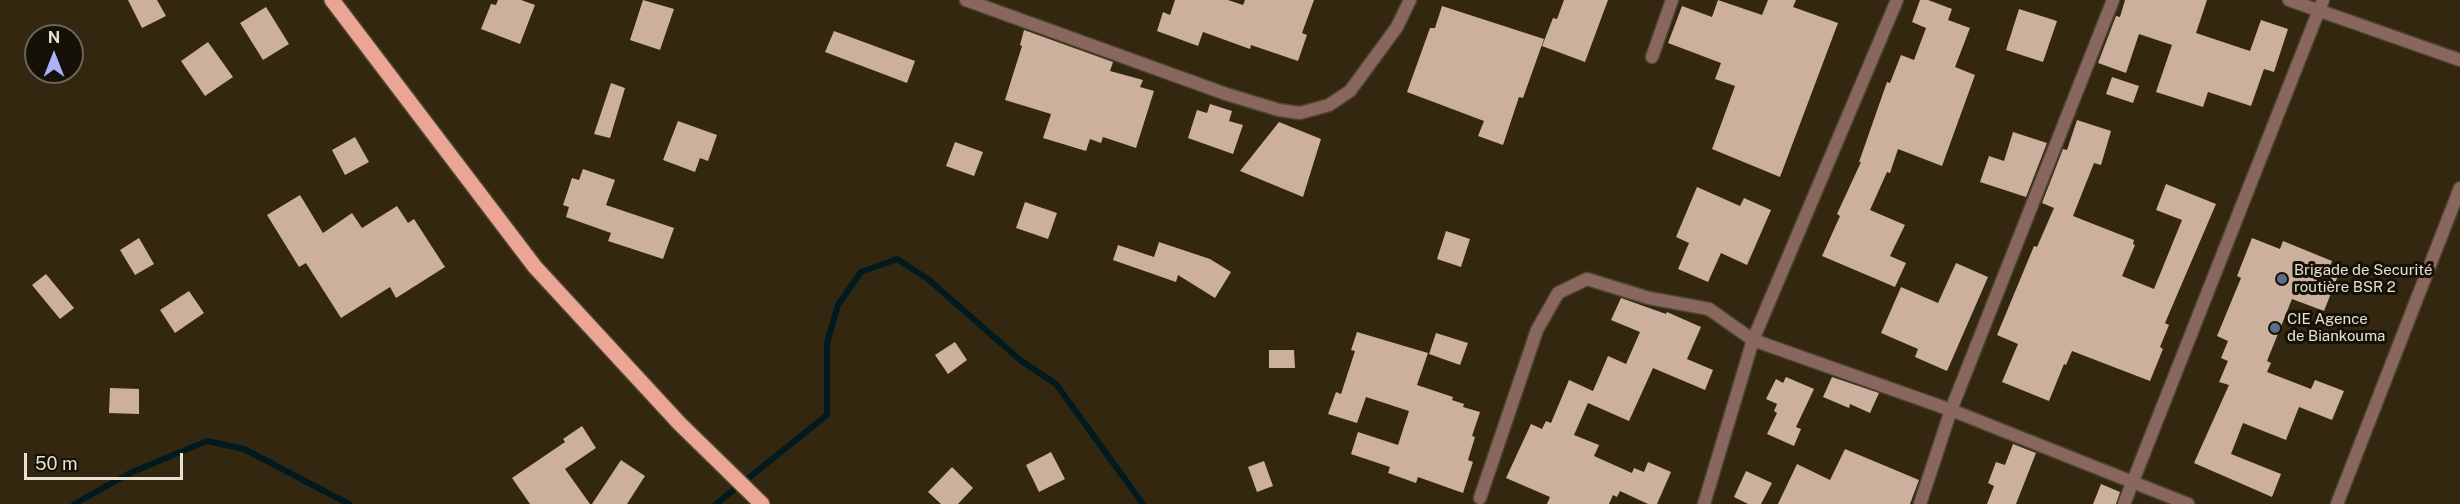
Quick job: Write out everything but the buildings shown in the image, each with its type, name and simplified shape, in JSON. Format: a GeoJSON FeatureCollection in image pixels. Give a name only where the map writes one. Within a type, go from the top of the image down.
{"type":"FeatureCollection","features":[{"type":"Feature","properties":{"kind":"main road"},"geometry":{"type":"LineString","coordinates":[[332,0],[535,267],[679,423],[762,504]]}},
{"type":"Feature","properties":{"kind":"street"},"geometry":{"type":"LineString","coordinates":[[966,0],[1226,94],[1279,110],[1300,113],[1329,105],[1350,91],[1397,27],[1410,0]]}},
{"type":"Feature","properties":{"kind":"street"},"geometry":{"type":"LineString","coordinates":[[1652,57],[1672,0]]}},
{"type":"Feature","properties":{"kind":"street"},"geometry":{"type":"LineString","coordinates":[[1704,504],[1753,340],[1898,0]]}},
{"type":"Feature","properties":{"kind":"street"},"geometry":{"type":"LineString","coordinates":[[1920,504],[1951,410],[2113,0]]}},
{"type":"Feature","properties":{"kind":"street"},"geometry":{"type":"LineString","coordinates":[[2289,0],[2321,6],[2460,60]]}},
{"type":"Feature","properties":{"kind":"street"},"geometry":{"type":"LineString","coordinates":[[2124,504],[2321,6]]}},
{"type":"Feature","properties":{"kind":"street"},"geometry":{"type":"LineString","coordinates":[[2337,504],[2460,188]]}},
{"type":"Feature","properties":{"kind":"street"},"geometry":{"type":"LineString","coordinates":[[1480,498],[1537,330],[1558,293],[1587,279],[1649,298],[1683,302],[1709,309],[1753,340],[1951,410],[2188,504]]}},
{"type":"Feature","properties":{"kind":"waterway"},"geometry":{"type":"LineString","coordinates":[[716,504],[827,415],[827,343],[838,305],[861,272],[897,259],[928,279],[1020,360],[1056,384],[1143,504]]}},
{"type":"Feature","properties":{"kind":"waterway"},"geometry":{"type":"LineString","coordinates":[[74,504],[130,473],[207,441],[244,449],[349,504]]}},
{"type":"Feature","properties":{"kind":"place","name":"Brigade de Securité routière BSR 2"},"geometry":{"type":"Point","coordinates":[2282,279]}},
{"type":"Feature","properties":{"kind":"place","name":"CIE Agence de Biankouma"},"geometry":{"type":"Point","coordinates":[2275,328]}}]}
